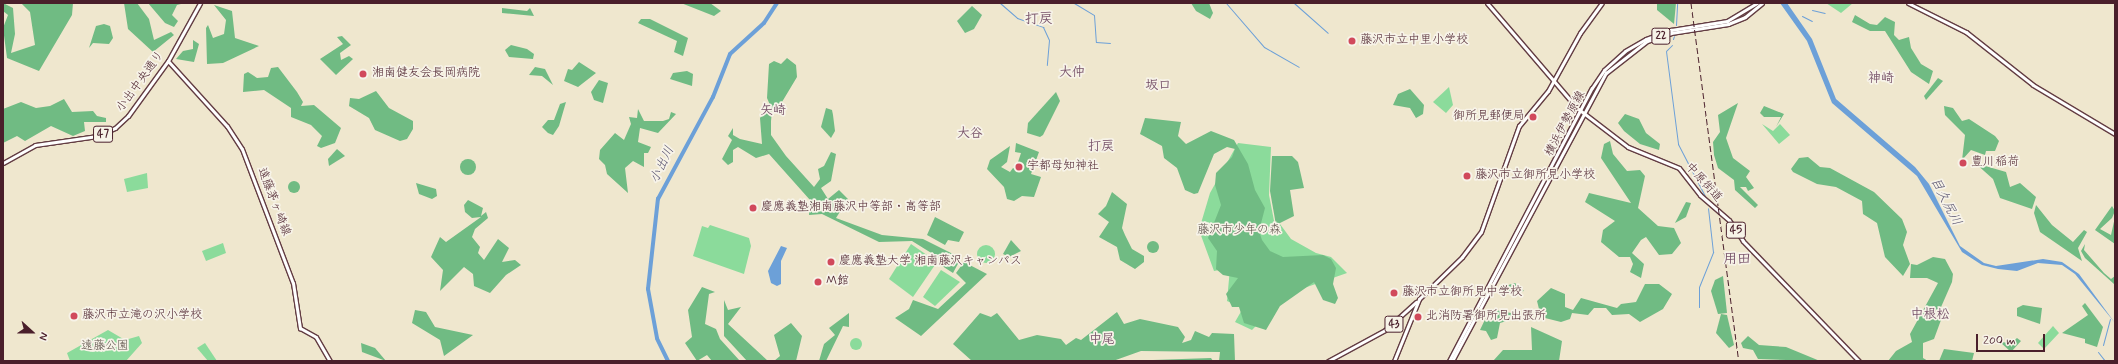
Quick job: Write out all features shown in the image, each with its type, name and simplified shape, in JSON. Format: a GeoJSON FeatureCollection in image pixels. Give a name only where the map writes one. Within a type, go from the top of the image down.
{"type":"FeatureCollection","features":[{"type":"Feature","properties":{"kind":"main road","name":"小出中央通り"},"geometry":{"type":"LineString","coordinates":[[3,162],[35,145],[97,136],[115,128],[128,116],[168,61],[200,3]]}},
{"type":"Feature","properties":{"kind":"main road","name":"中原街道"},"geometry":{"type":"LineString","coordinates":[[1487,3],[1553,82],[1581,112],[1628,147],[1678,168],[1700,195],[1729,220],[1743,241],[1859,361]]}},
{"type":"Feature","properties":{"kind":"main road"},"geometry":{"type":"LineString","coordinates":[[1394,361],[1419,299],[1462,257],[1481,232],[1519,126],[1553,82],[1590,17],[1602,3]]}},
{"type":"Feature","properties":{"kind":"main road","name":"横浜伊勢原線"},"geometry":{"type":"LineString","coordinates":[[1744,16],[1757,3]]}},
{"type":"Feature","properties":{"kind":"main road","name":"横浜伊勢原線"},"geometry":{"type":"LineString","coordinates":[[1450,361],[1604,70],[1634,45],[1671,30],[1720,23],[1744,16],[1762,3]]}},
{"type":"Feature","properties":{"kind":"main road"},"geometry":{"type":"LineString","coordinates":[[1908,3],[1966,32],[2033,85],[2115,134]]}},
{"type":"Feature","properties":{"kind":"main road","name":"遠藤茅ヶ崎線"},"geometry":{"type":"LineString","coordinates":[[168,61],[227,126],[242,149],[288,266],[300,328],[316,337],[330,361]]}},
{"type":"Feature","properties":{"kind":"main road","name":"43"},"geometry":{"type":"LineString","coordinates":[[1328,361],[1385,330],[1419,299]]}},
{"type":"Feature","properties":{"kind":"green space"},"geometry":{"type":"Polygon","coordinates":[[[3,3],[13,8],[15,34],[11,53],[35,45],[30,12],[21,3],[73,3],[72,15],[39,71],[7,58],[3,28],[8,15],[3,11],[3,3]]]}},
{"type":"Feature","properties":{"kind":"green space"},"geometry":{"type":"Polygon","coordinates":[[[124,3],[137,3],[149,19],[154,40],[171,32],[174,35],[153,52],[128,29],[124,3]]]}},
{"type":"Feature","properties":{"kind":"green space"},"geometry":{"type":"Polygon","coordinates":[[[148,3],[185,3],[177,5],[172,15],[178,21],[174,27],[165,23],[148,3]]]}},
{"type":"Feature","properties":{"kind":"green space"},"geometry":{"type":"Polygon","coordinates":[[[681,3],[710,3],[721,11],[714,16],[681,3]]]}},
{"type":"Feature","properties":{"kind":"green space"},"geometry":{"type":"Polygon","coordinates":[[[1191,3],[1209,3],[1213,13],[1210,19],[1196,11],[1191,3]]]}},
{"type":"Feature","properties":{"kind":"green space"},"geometry":{"type":"Polygon","coordinates":[[[1657,3],[1676,3],[1674,24],[1657,10],[1657,3]]]}},
{"type":"Feature","properties":{"kind":"green space"},"geometry":{"type":"Polygon","coordinates":[[[1826,3],[1853,3],[1841,13],[1826,3]]]}},
{"type":"Feature","properties":{"kind":"green space"},"geometry":{"type":"Polygon","coordinates":[[[214,5],[232,11],[235,38],[259,46],[223,63],[207,64],[206,28],[208,25],[213,38],[224,34],[226,20],[214,5]]]}},
{"type":"Feature","properties":{"kind":"green space"},"geometry":{"type":"Polygon","coordinates":[[[972,6],[982,15],[974,29],[965,33],[957,21],[972,6]]]}},
{"type":"Feature","properties":{"kind":"green space"},"geometry":{"type":"Polygon","coordinates":[[[502,8],[527,11],[530,8],[534,16],[502,13],[502,8]]]}},
{"type":"Feature","properties":{"kind":"green space"},"geometry":{"type":"Polygon","coordinates":[[[1855,15],[1870,24],[1877,25],[1885,17],[1895,22],[1894,35],[1899,40],[1909,37],[1911,48],[1921,64],[1933,71],[1929,84],[1911,72],[1885,31],[1870,31],[1852,22],[1855,15]]]}},
{"type":"Feature","properties":{"kind":"green space"},"geometry":{"type":"Polygon","coordinates":[[[641,19],[650,19],[688,38],[683,56],[674,52],[677,41],[638,23],[641,19]]]}},
{"type":"Feature","properties":{"kind":"green space"},"geometry":{"type":"Polygon","coordinates":[[[104,24],[110,26],[113,38],[109,44],[93,43],[89,48],[96,26],[104,24]]]}},
{"type":"Feature","properties":{"kind":"green space"},"geometry":{"type":"Polygon","coordinates":[[[342,36],[351,45],[340,53],[341,60],[349,56],[353,59],[336,75],[320,59],[343,44],[337,37],[342,36]]]}},
{"type":"Feature","properties":{"kind":"green space"},"geometry":{"type":"Polygon","coordinates":[[[193,40],[199,44],[194,62],[176,59],[183,51],[193,49],[193,40]]]}},
{"type":"Feature","properties":{"kind":"green space"},"geometry":{"type":"Polygon","coordinates":[[[511,45],[527,49],[534,54],[533,59],[509,57],[505,50],[511,45]]]}},
{"type":"Feature","properties":{"kind":"green space"},"geometry":{"type":"Polygon","coordinates":[[[787,58],[796,65],[797,77],[779,107],[772,111],[771,121],[771,135],[786,156],[814,187],[820,179],[818,169],[824,166],[831,152],[836,154],[831,181],[821,188],[828,199],[839,190],[848,199],[836,218],[882,235],[923,239],[961,258],[953,273],[939,264],[941,259],[912,241],[879,242],[822,214],[809,215],[810,200],[769,154],[756,158],[738,147],[733,150],[733,162],[728,165],[722,159],[732,140],[728,136],[733,128],[733,135],[740,139],[762,144],[760,118],[770,105],[767,98],[769,64],[774,61],[781,64],[787,58]]]}},
{"type":"Feature","properties":{"kind":"green space"},"geometry":{"type":"Polygon","coordinates":[[[579,62],[596,73],[578,87],[564,81],[568,69],[572,70],[579,62]]]}},
{"type":"Feature","properties":{"kind":"green space"},"geometry":{"type":"Polygon","coordinates":[[[278,67],[303,102],[301,106],[314,105],[341,128],[335,143],[321,148],[317,146],[322,136],[311,125],[291,117],[291,108],[264,90],[243,92],[244,74],[248,72],[257,78],[268,77],[271,68],[278,67]]]}},
{"type":"Feature","properties":{"kind":"green space"},"geometry":{"type":"Polygon","coordinates":[[[535,67],[545,69],[553,85],[542,76],[529,75],[535,67]]]}},
{"type":"Feature","properties":{"kind":"green space"},"geometry":{"type":"Polygon","coordinates":[[[687,71],[693,74],[692,86],[670,79],[673,73],[687,71]]]}},
{"type":"Feature","properties":{"kind":"green space"},"geometry":{"type":"Polygon","coordinates":[[[1938,78],[1943,81],[1926,100],[1924,96],[1938,78]]]}},
{"type":"Feature","properties":{"kind":"green space"},"geometry":{"type":"Polygon","coordinates":[[[599,80],[608,83],[603,103],[594,100],[591,92],[599,80]]]}},
{"type":"Feature","properties":{"kind":"green space"},"geometry":{"type":"Polygon","coordinates":[[[1449,87],[1453,105],[1446,113],[1433,102],[1449,87]]]}},
{"type":"Feature","properties":{"kind":"green space"},"geometry":{"type":"Polygon","coordinates":[[[1410,89],[1424,105],[1423,114],[1416,118],[1410,108],[1393,105],[1398,94],[1410,89]]]}},
{"type":"Feature","properties":{"kind":"green space"},"geometry":{"type":"Polygon","coordinates":[[[376,91],[389,108],[413,121],[413,129],[407,139],[400,141],[375,130],[369,118],[349,106],[350,98],[359,99],[376,91]]]}},
{"type":"Feature","properties":{"kind":"green space"},"geometry":{"type":"Polygon","coordinates":[[[1056,92],[1060,101],[1043,135],[1040,137],[1027,133],[1028,123],[1056,92]]]}},
{"type":"Feature","properties":{"kind":"green space"},"geometry":{"type":"Polygon","coordinates":[[[64,99],[72,112],[93,111],[97,116],[106,118],[106,122],[84,122],[85,131],[73,136],[51,126],[25,141],[17,136],[3,143],[3,109],[21,102],[36,108],[50,106],[64,99]]]}},
{"type":"Feature","properties":{"kind":"green space"},"geometry":{"type":"Polygon","coordinates":[[[566,102],[559,126],[553,135],[548,133],[542,127],[548,120],[554,120],[560,104],[566,102]]]}},
{"type":"Feature","properties":{"kind":"green space"},"geometry":{"type":"Polygon","coordinates":[[[1738,103],[1726,138],[1733,158],[1750,171],[1746,177],[1754,188],[1748,191],[1746,187],[1740,187],[1758,205],[1755,208],[1735,190],[1734,180],[1718,168],[1714,155],[1713,142],[1720,132],[1718,115],[1738,103]]]}},
{"type":"Feature","properties":{"kind":"green space"},"geometry":{"type":"Polygon","coordinates":[[[1764,106],[1784,114],[1776,127],[1781,117],[1764,117],[1760,113],[1764,106]]]}},
{"type":"Feature","properties":{"kind":"green space"},"geometry":{"type":"Polygon","coordinates":[[[1944,106],[1953,108],[1962,121],[1969,119],[1995,136],[1999,141],[1995,151],[1986,151],[1985,155],[1971,150],[1962,160],[1965,135],[1945,115],[1944,106]]]}},
{"type":"Feature","properties":{"kind":"green space"},"geometry":{"type":"Polygon","coordinates":[[[826,108],[832,110],[833,115],[835,131],[831,138],[821,127],[826,108]]]}},
{"type":"Feature","properties":{"kind":"green space"},"geometry":{"type":"Polygon","coordinates":[[[638,109],[644,121],[663,121],[669,119],[671,112],[676,114],[658,133],[640,128],[638,142],[651,147],[648,153],[644,153],[644,167],[633,161],[625,168],[628,193],[607,174],[605,165],[599,159],[600,150],[615,133],[624,140],[631,124],[629,117],[637,118],[638,109]]]}},
{"type":"Feature","properties":{"kind":"green space"},"geometry":{"type":"Polygon","coordinates":[[[1625,114],[1639,119],[1646,133],[1660,144],[1659,150],[1640,144],[1624,131],[1618,123],[1625,114]]]}},
{"type":"Feature","properties":{"kind":"green space","name":"藤沢市少年の森"},"geometry":{"type":"Polygon","coordinates":[[[1145,118],[1181,122],[1178,136],[1186,144],[1211,131],[1234,140],[1248,164],[1255,190],[1265,208],[1259,231],[1262,240],[1270,251],[1283,257],[1323,255],[1331,259],[1336,268],[1333,284],[1338,298],[1335,304],[1323,300],[1314,282],[1280,306],[1266,330],[1244,323],[1239,307],[1232,307],[1226,294],[1238,278],[1223,275],[1216,269],[1217,251],[1208,238],[1221,205],[1215,185],[1216,173],[1232,157],[1235,149],[1227,147],[1214,154],[1198,193],[1194,194],[1185,190],[1177,168],[1164,158],[1162,146],[1140,134],[1145,118]]]}},
{"type":"Feature","properties":{"kind":"green space"},"geometry":{"type":"Polygon","coordinates":[[[1762,124],[1773,131],[1780,124],[1790,135],[1779,144],[1762,124]]]}},
{"type":"Feature","properties":{"kind":"green space"},"geometry":{"type":"Polygon","coordinates":[[[1610,141],[1613,154],[1627,171],[1640,170],[1645,176],[1638,208],[1658,226],[1674,228],[1681,243],[1672,254],[1659,255],[1646,237],[1641,240],[1632,253],[1644,264],[1641,278],[1630,272],[1633,264],[1630,257],[1619,257],[1601,242],[1603,230],[1615,221],[1585,202],[1589,193],[1631,203],[1601,158],[1604,144],[1610,141]]]}},
{"type":"Feature","properties":{"kind":"green space"},"geometry":{"type":"Polygon","coordinates":[[[1016,143],[1039,152],[1031,174],[1041,177],[1034,197],[1022,196],[1014,201],[1007,199],[1004,187],[987,169],[990,160],[1010,146],[1007,162],[1001,167],[1010,172],[1013,168],[1022,171],[1024,165],[1018,162],[1021,153],[1015,152],[1016,143]]]}},
{"type":"Feature","properties":{"kind":"green space","name":"藤沢市少年の森"},"geometry":{"type":"Polygon","coordinates":[[[1238,143],[1271,147],[1269,195],[1275,226],[1280,224],[1291,239],[1316,253],[1331,257],[1347,273],[1287,294],[1252,330],[1235,322],[1243,308],[1227,301],[1230,268],[1214,271],[1199,230],[1210,193],[1238,143]]]}},
{"type":"Feature","properties":{"kind":"green space"},"geometry":{"type":"Polygon","coordinates":[[[337,149],[345,156],[329,166],[328,159],[337,149]]]}},
{"type":"Feature","properties":{"kind":"green space"},"geometry":{"type":"Polygon","coordinates":[[[1272,156],[1292,156],[1298,162],[1304,188],[1290,190],[1294,216],[1276,225],[1270,191],[1272,156]]]}},
{"type":"Feature","properties":{"kind":"green space"},"geometry":{"type":"Polygon","coordinates":[[[1808,157],[1820,167],[1830,168],[1874,192],[1902,219],[1907,232],[1903,245],[1910,264],[1903,276],[1885,257],[1877,223],[1863,214],[1862,201],[1836,187],[1817,184],[1793,172],[1791,169],[1799,158],[1808,157]]]}},
{"type":"Feature","properties":{"kind":"green space"},"geometry":{"type":"Polygon","coordinates":[[[465,159],[471,159],[476,164],[474,173],[471,175],[465,175],[460,170],[460,164],[465,159]]]}},
{"type":"Feature","properties":{"kind":"green space"},"geometry":{"type":"Polygon","coordinates":[[[1975,163],[2006,172],[2010,187],[2020,183],[2036,197],[2032,209],[2000,198],[1993,179],[1975,163]]]}},
{"type":"Feature","properties":{"kind":"green space"},"geometry":{"type":"Polygon","coordinates":[[[147,173],[148,188],[127,192],[124,179],[147,173]]]}},
{"type":"Feature","properties":{"kind":"green space"},"geometry":{"type":"Polygon","coordinates":[[[294,181],[298,183],[300,187],[298,191],[294,193],[290,191],[288,187],[290,183],[294,181]]]}},
{"type":"Feature","properties":{"kind":"green space"},"geometry":{"type":"Polygon","coordinates":[[[416,183],[436,189],[437,196],[432,199],[419,194],[416,183]]]}},
{"type":"Feature","properties":{"kind":"green space"},"geometry":{"type":"Polygon","coordinates":[[[1112,192],[1127,204],[1122,228],[1132,249],[1144,256],[1144,262],[1135,269],[1120,260],[1117,247],[1099,237],[1109,222],[1098,214],[1106,206],[1112,192]]]}},
{"type":"Feature","properties":{"kind":"green space"},"geometry":{"type":"Polygon","coordinates":[[[468,200],[483,208],[481,216],[486,212],[488,218],[475,229],[472,237],[480,247],[478,253],[484,260],[498,239],[509,248],[502,262],[515,260],[521,265],[506,275],[490,293],[474,286],[473,274],[464,267],[440,291],[443,270],[431,257],[440,237],[446,242],[481,217],[472,218],[465,212],[464,205],[468,200]]]}},
{"type":"Feature","properties":{"kind":"green space"},"geometry":{"type":"Polygon","coordinates":[[[1686,202],[1691,203],[1686,217],[1675,223],[1686,202]]]}},
{"type":"Feature","properties":{"kind":"green space"},"geometry":{"type":"Polygon","coordinates":[[[2036,205],[2052,225],[2073,242],[2084,230],[2087,232],[2078,248],[2082,261],[2040,232],[2034,213],[2036,205]]]}},
{"type":"Feature","properties":{"kind":"green space"},"geometry":{"type":"Polygon","coordinates":[[[2112,206],[2115,211],[2112,218],[2100,229],[2111,235],[2115,217],[2115,244],[2095,230],[2112,206]]]}},
{"type":"Feature","properties":{"kind":"green space"},"geometry":{"type":"Polygon","coordinates":[[[935,217],[964,232],[959,242],[948,240],[945,245],[927,235],[935,217]]]}},
{"type":"Feature","properties":{"kind":"green space"},"geometry":{"type":"Polygon","coordinates":[[[710,225],[749,238],[751,246],[744,274],[693,256],[702,226],[708,228],[710,225]]]}},
{"type":"Feature","properties":{"kind":"green space"},"geometry":{"type":"Polygon","coordinates":[[[1011,240],[1021,251],[1009,257],[1003,254],[1011,240]]]}},
{"type":"Feature","properties":{"kind":"green space"},"geometry":{"type":"Polygon","coordinates":[[[1151,241],[1155,241],[1159,247],[1155,253],[1151,253],[1147,249],[1147,245],[1151,241]]]}},
{"type":"Feature","properties":{"kind":"green space"},"geometry":{"type":"Polygon","coordinates":[[[223,243],[226,253],[206,261],[202,251],[223,243]]]}},
{"type":"Feature","properties":{"kind":"green space"},"geometry":{"type":"Polygon","coordinates":[[[911,244],[937,262],[913,297],[889,279],[911,244]]]}},
{"type":"Feature","properties":{"kind":"green space"},"geometry":{"type":"Polygon","coordinates":[[[2085,244],[2084,250],[2104,273],[2111,279],[2115,276],[2114,284],[2085,258],[2081,251],[2085,244]]]}},
{"type":"Feature","properties":{"kind":"green space"},"geometry":{"type":"Polygon","coordinates":[[[986,245],[992,248],[995,254],[992,260],[986,263],[980,260],[977,254],[980,248],[986,245]]]}},
{"type":"Feature","properties":{"kind":"green space"},"geometry":{"type":"Polygon","coordinates":[[[1933,257],[1945,259],[1953,274],[1952,282],[1938,314],[1941,320],[1934,339],[1923,343],[1923,358],[1928,361],[1888,361],[1896,351],[1912,342],[1910,334],[1938,283],[1927,278],[1910,278],[1911,264],[1917,265],[1933,257]]]}},
{"type":"Feature","properties":{"kind":"green space"},"geometry":{"type":"Polygon","coordinates":[[[964,262],[987,274],[921,336],[895,318],[909,309],[913,300],[938,309],[966,283],[956,273],[964,262]]]}},
{"type":"Feature","properties":{"kind":"green space"},"geometry":{"type":"Polygon","coordinates":[[[941,270],[960,282],[935,306],[923,297],[941,270]]]}},
{"type":"Feature","properties":{"kind":"green space"},"geometry":{"type":"Polygon","coordinates":[[[1723,276],[1727,313],[1718,314],[1711,291],[1715,280],[1723,276]]]}},
{"type":"Feature","properties":{"kind":"green space"},"geometry":{"type":"Polygon","coordinates":[[[1515,283],[1524,291],[1506,294],[1505,286],[1515,283]]]}},
{"type":"Feature","properties":{"kind":"green space"},"geometry":{"type":"Polygon","coordinates":[[[1645,284],[1659,284],[1672,294],[1663,309],[1640,322],[1629,314],[1612,315],[1606,308],[1594,308],[1588,315],[1572,313],[1570,319],[1561,322],[1541,317],[1537,301],[1551,288],[1565,294],[1565,307],[1573,310],[1581,298],[1617,308],[1621,304],[1636,302],[1645,284]]]}},
{"type":"Feature","properties":{"kind":"green space"},"geometry":{"type":"Polygon","coordinates":[[[702,287],[715,292],[709,294],[705,324],[716,329],[720,339],[740,361],[712,361],[707,355],[697,361],[685,343],[692,337],[688,310],[702,287]]]}},
{"type":"Feature","properties":{"kind":"green space"},"geometry":{"type":"Polygon","coordinates":[[[724,300],[728,310],[741,307],[728,324],[768,361],[747,361],[724,336],[724,300]]]}},
{"type":"Feature","properties":{"kind":"green space"},"geometry":{"type":"Polygon","coordinates":[[[2085,303],[2103,327],[2097,347],[2085,343],[2085,339],[2062,333],[2088,315],[2082,306],[2085,303]]]}},
{"type":"Feature","properties":{"kind":"green space"},"geometry":{"type":"Polygon","coordinates":[[[2023,305],[2042,308],[2040,324],[2017,316],[2017,308],[2023,305]]]}},
{"type":"Feature","properties":{"kind":"green space"},"geometry":{"type":"Polygon","coordinates":[[[1490,309],[1511,313],[1516,318],[1500,323],[1497,338],[1491,340],[1486,331],[1480,330],[1490,309]]]}},
{"type":"Feature","properties":{"kind":"green space"},"geometry":{"type":"Polygon","coordinates":[[[415,310],[426,312],[435,327],[473,335],[444,356],[440,340],[412,323],[415,310]]]}},
{"type":"Feature","properties":{"kind":"green space"},"geometry":{"type":"Polygon","coordinates":[[[1117,312],[1124,324],[1140,319],[1178,327],[1185,337],[1182,343],[1191,340],[1195,331],[1209,337],[1212,333],[1234,334],[1235,361],[1219,361],[1220,352],[1141,351],[1113,361],[972,361],[953,344],[980,313],[991,317],[997,313],[1019,340],[1037,335],[1061,339],[1066,345],[1076,338],[1081,340],[1117,312]]]}},
{"type":"Feature","properties":{"kind":"green space"},"geometry":{"type":"Polygon","coordinates":[[[849,313],[849,327],[843,326],[826,361],[819,361],[824,344],[835,335],[829,328],[849,313]]]}},
{"type":"Feature","properties":{"kind":"green space"},"geometry":{"type":"Polygon","coordinates":[[[1721,314],[1727,315],[1734,345],[1729,348],[1716,333],[1721,314]]]}},
{"type":"Feature","properties":{"kind":"green space"},"geometry":{"type":"Polygon","coordinates":[[[791,323],[802,336],[796,361],[774,361],[780,356],[774,335],[791,323]]]}},
{"type":"Feature","properties":{"kind":"green space"},"geometry":{"type":"Polygon","coordinates":[[[2053,326],[2059,333],[2044,349],[2038,343],[2053,326]]]}},
{"type":"Feature","properties":{"kind":"green space"},"geometry":{"type":"Polygon","coordinates":[[[1531,327],[1562,341],[1559,361],[1493,361],[1503,350],[1532,350],[1531,327]]]}},
{"type":"Feature","properties":{"kind":"green space","name":"遠藤公園"},"geometry":{"type":"Polygon","coordinates":[[[108,330],[125,340],[139,336],[142,343],[126,361],[70,361],[67,353],[108,330]]]}},
{"type":"Feature","properties":{"kind":"green space"},"geometry":{"type":"Polygon","coordinates":[[[1748,336],[1759,345],[1786,347],[1820,361],[1758,359],[1753,350],[1743,348],[1741,343],[1748,336]]]}},
{"type":"Feature","properties":{"kind":"green space"},"geometry":{"type":"Polygon","coordinates":[[[854,338],[858,338],[862,344],[858,350],[854,350],[850,346],[850,342],[854,338]]]}},
{"type":"Feature","properties":{"kind":"green space"},"geometry":{"type":"Polygon","coordinates":[[[2017,338],[2021,341],[2011,352],[2000,342],[2011,343],[2017,338]]]}},
{"type":"Feature","properties":{"kind":"green space"},"geometry":{"type":"Polygon","coordinates":[[[205,343],[217,361],[208,361],[197,348],[205,343]]]}},
{"type":"Feature","properties":{"kind":"green space"},"geometry":{"type":"Polygon","coordinates":[[[361,343],[375,348],[386,361],[362,352],[361,343]]]}},
{"type":"Feature","properties":{"kind":"green space"},"geometry":{"type":"Polygon","coordinates":[[[1944,349],[1974,353],[1972,361],[1939,361],[1944,349]]]}},
{"type":"Feature","properties":{"kind":"green space"},"geometry":{"type":"Polygon","coordinates":[[[1211,358],[1213,361],[1149,361],[1153,360],[1211,358]]]}},
{"type":"Feature","properties":{"kind":"water"},"geometry":{"type":"Polygon","coordinates":[[[1780,3],[1787,3],[1812,39],[1836,99],[1915,167],[1929,184],[1960,246],[1984,263],[1996,266],[2043,259],[2062,262],[2079,274],[2115,323],[2075,274],[2062,265],[2038,263],[2017,271],[1998,269],[1982,265],[1962,252],[1917,176],[1832,103],[1807,41],[1780,3]]]}},
{"type":"Feature","properties":{"kind":"water"},"geometry":{"type":"Polygon","coordinates":[[[781,246],[787,248],[781,261],[781,284],[777,286],[771,283],[768,271],[781,246]]]}},
{"type":"Feature","properties":{"kind":"waterway","name":"小出川"},"geometry":{"type":"LineString","coordinates":[[668,361],[657,338],[648,289],[658,199],[713,97],[730,54],[764,23],[777,3]]}},
{"type":"Feature","properties":{"kind":"waterway"},"geometry":{"type":"LineString","coordinates":[[1000,3],[1017,18],[1043,27],[1049,40],[1047,65]]}},
{"type":"Feature","properties":{"kind":"waterway"},"geometry":{"type":"LineString","coordinates":[[1074,3],[1094,15],[1096,42],[1110,43]]}},
{"type":"Feature","properties":{"kind":"waterway"},"geometry":{"type":"LineString","coordinates":[[1226,3],[1264,47],[1299,67]]}},
{"type":"Feature","properties":{"kind":"waterway"},"geometry":{"type":"LineString","coordinates":[[1294,3],[1328,33]]}},
{"type":"Feature","properties":{"kind":"waterway"},"geometry":{"type":"LineString","coordinates":[[1676,25],[1677,3]]}},
{"type":"Feature","properties":{"kind":"waterway"},"geometry":{"type":"LineString","coordinates":[[1812,10],[1825,13]]}},
{"type":"Feature","properties":{"kind":"waterway"},"geometry":{"type":"LineString","coordinates":[[1802,16],[1812,21]]}},
{"type":"Feature","properties":{"kind":"waterway"},"geometry":{"type":"LineString","coordinates":[[1672,45],[1666,51],[1678,144],[1706,198]]}},
{"type":"Feature","properties":{"kind":"waterway"},"geometry":{"type":"LineString","coordinates":[[1699,307],[1699,287],[1713,252],[1708,208]]}},
{"type":"Feature","properties":{"kind":"waterway"},"geometry":{"type":"LineString","coordinates":[[2103,345],[2110,319]]}},
{"type":"Feature","properties":{"kind":"waterway"},"geometry":{"type":"LineString","coordinates":[[2098,352],[2105,361]]}},
{"type":"Feature","properties":{"kind":"railway"},"geometry":{"type":"LineString","coordinates":[[1691,3],[1739,361]]}},
{"type":"Feature","properties":{"kind":"place","name":"藤沢市立中里小学校"},"geometry":{"type":"Point","coordinates":[1352,41]}},
{"type":"Feature","properties":{"kind":"place","name":"湘南健友会長岡病院"},"geometry":{"type":"Point","coordinates":[363,74]}},
{"type":"Feature","properties":{"kind":"place","name":"御所見郵便局"},"geometry":{"type":"Point","coordinates":[1533,117]}},
{"type":"Feature","properties":{"kind":"place","name":"豊川稲荷"},"geometry":{"type":"Point","coordinates":[1963,163]}},
{"type":"Feature","properties":{"kind":"place","name":"宇都母知神社"},"geometry":{"type":"Point","coordinates":[1019,167]}},
{"type":"Feature","properties":{"kind":"place","name":"藤沢市立御所見小学校"},"geometry":{"type":"Point","coordinates":[1467,176]}},
{"type":"Feature","properties":{"kind":"place","name":"慶應義塾湘南藤沢中等部・高等部"},"geometry":{"type":"Point","coordinates":[753,208]}},
{"type":"Feature","properties":{"kind":"place","name":"慶應義塾大学 湘南藤沢キャンパス"},"geometry":{"type":"Point","coordinates":[831,262]}},
{"type":"Feature","properties":{"kind":"place","name":"Μ館"},"geometry":{"type":"Point","coordinates":[818,282]}},
{"type":"Feature","properties":{"kind":"place","name":"藤沢市立御所見中学校"},"geometry":{"type":"Point","coordinates":[1394,293]}},
{"type":"Feature","properties":{"kind":"place","name":"藤沢市立滝の沢小学校"},"geometry":{"type":"Point","coordinates":[74,316]}},
{"type":"Feature","properties":{"kind":"place","name":"北消防署御所見出張所"},"geometry":{"type":"Point","coordinates":[1418,317]}},
{"type":"Feature","properties":{"kind":"district","name":"打戻"},"geometry":{"type":"Point","coordinates":[1039,19]}},
{"type":"Feature","properties":{"kind":"district","name":"大仲"},"geometry":{"type":"Point","coordinates":[1072,73]}},
{"type":"Feature","properties":{"kind":"district","name":"神崎"},"geometry":{"type":"Point","coordinates":[1881,79]}},
{"type":"Feature","properties":{"kind":"district","name":"坂口"},"geometry":{"type":"Point","coordinates":[1158,86]}},
{"type":"Feature","properties":{"kind":"district","name":"矢崎"},"geometry":{"type":"Point","coordinates":[773,111]}},
{"type":"Feature","properties":{"kind":"district","name":"大谷"},"geometry":{"type":"Point","coordinates":[970,134]}},
{"type":"Feature","properties":{"kind":"district","name":"打戻"},"geometry":{"type":"Point","coordinates":[1101,147]}},
{"type":"Feature","properties":{"kind":"district","name":"用田"},"geometry":{"type":"Point","coordinates":[1737,259]}},
{"type":"Feature","properties":{"kind":"district","name":"中根松"},"geometry":{"type":"Point","coordinates":[1930,315]}},
{"type":"Feature","properties":{"kind":"district","name":"中尾"},"geometry":{"type":"Point","coordinates":[1102,340]}},
{"type":"Feature","properties":{"kind":"water label","name":"目久尻川"},"geometry":{"type":"Point","coordinates":[1945,202]}}]}
